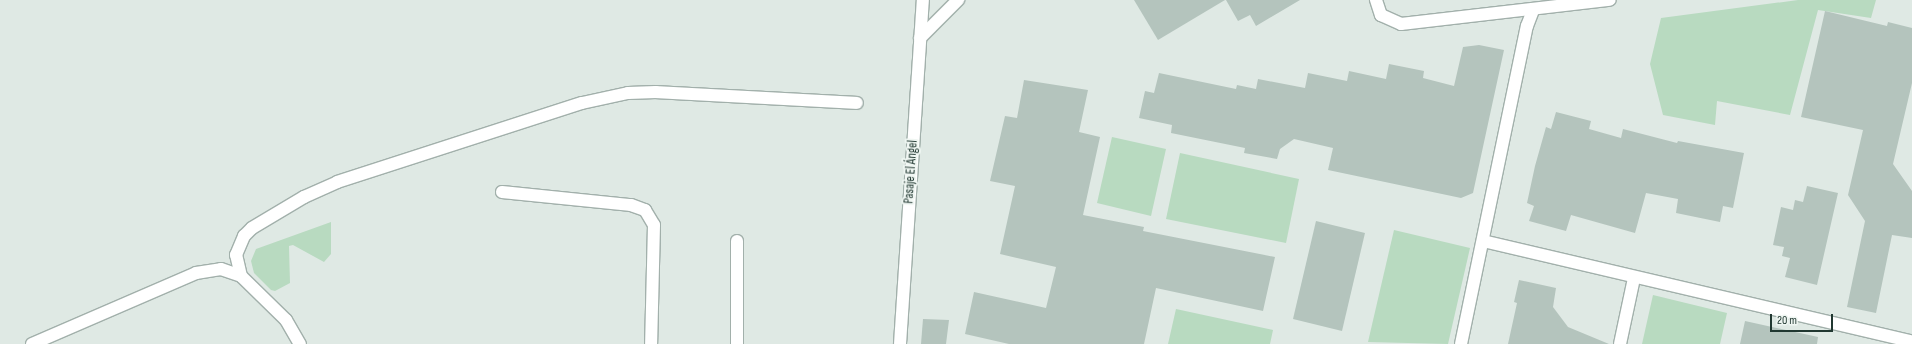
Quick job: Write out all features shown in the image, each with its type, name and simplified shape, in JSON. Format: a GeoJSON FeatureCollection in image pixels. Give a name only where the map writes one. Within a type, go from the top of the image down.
{"type":"FeatureCollection","features":[{"type":"Feature","properties":{"kind":"street","name":"Pasaje El Ángel"},"geometry":{"type":"LineString","coordinates":[[900,344],[923,0]]}},
{"type":"Feature","properties":{"kind":"street"},"geometry":{"type":"LineString","coordinates":[[920,38],[958,0]]}},
{"type":"Feature","properties":{"kind":"street"},"geometry":{"type":"LineString","coordinates":[[1376,0],[1381,15],[1402,24],[1610,0]]}},
{"type":"Feature","properties":{"kind":"street"},"geometry":{"type":"LineString","coordinates":[[1461,344],[1527,26],[1533,10]]}},
{"type":"Feature","properties":{"kind":"street"},"geometry":{"type":"LineString","coordinates":[[240,276],[236,255],[244,236],[252,228],[304,197],[337,182],[582,102],[628,93],[656,92],[857,102]]}},
{"type":"Feature","properties":{"kind":"street"},"geometry":{"type":"LineString","coordinates":[[502,192],[631,205],[645,210],[654,225],[651,344]]}},
{"type":"Feature","properties":{"kind":"street"},"geometry":{"type":"LineString","coordinates":[[737,241],[737,344]]}},
{"type":"Feature","properties":{"kind":"street"},"geometry":{"type":"LineString","coordinates":[[1483,241],[1634,278],[1912,342]]}},
{"type":"Feature","properties":{"kind":"street"},"geometry":{"type":"LineString","coordinates":[[32,344],[196,273],[221,269],[240,276],[286,320],[300,344]]}},
{"type":"Feature","properties":{"kind":"street"},"geometry":{"type":"LineString","coordinates":[[1620,344],[1634,278]]}},
{"type":"Feature","properties":{"kind":"green space"},"geometry":{"type":"Polygon","coordinates":[[[1798,0],[1876,0],[1871,18],[1818,10],[1790,115],[1717,101],[1715,125],[1663,115],[1650,64],[1661,18],[1798,0]]]}},
{"type":"Feature","properties":{"kind":"green space"},"geometry":{"type":"Polygon","coordinates":[[[1112,137],[1166,149],[1151,216],[1097,203],[1112,137]]]}},
{"type":"Feature","properties":{"kind":"green space"},"geometry":{"type":"Polygon","coordinates":[[[1180,153],[1299,179],[1286,243],[1166,219],[1180,153]]]}},
{"type":"Feature","properties":{"kind":"green space"},"geometry":{"type":"Polygon","coordinates":[[[331,222],[331,254],[324,262],[293,245],[289,246],[290,283],[275,291],[271,290],[254,273],[251,261],[256,249],[331,222]]]}},
{"type":"Feature","properties":{"kind":"green space"},"geometry":{"type":"Polygon","coordinates":[[[1394,230],[1470,248],[1448,344],[1368,342],[1394,230]]]}},
{"type":"Feature","properties":{"kind":"green space"},"geometry":{"type":"Polygon","coordinates":[[[1653,295],[1727,313],[1720,344],[1642,344],[1653,295]]]}},
{"type":"Feature","properties":{"kind":"green space"},"geometry":{"type":"Polygon","coordinates":[[[1176,309],[1273,330],[1270,344],[1168,344],[1176,309]]]}},
{"type":"Feature","properties":{"kind":"building"},"geometry":{"type":"Polygon","coordinates":[[[1134,0],[1225,0],[1158,40],[1134,0]]]}},
{"type":"Feature","properties":{"kind":"building"},"geometry":{"type":"Polygon","coordinates":[[[1226,0],[1300,0],[1256,26],[1250,15],[1238,21],[1226,0]]]}},
{"type":"Feature","properties":{"kind":"building"},"geometry":{"type":"Polygon","coordinates":[[[1825,11],[1887,26],[1888,22],[1912,28],[1912,83],[1893,164],[1912,191],[1912,238],[1892,235],[1876,313],[1847,307],[1865,221],[1848,195],[1863,130],[1801,117],[1825,11]]]}},
{"type":"Feature","properties":{"kind":"building"},"geometry":{"type":"Polygon","coordinates":[[[1479,45],[1504,50],[1473,193],[1461,198],[1328,170],[1333,148],[1294,139],[1280,149],[1277,159],[1244,153],[1245,148],[1171,133],[1172,125],[1139,118],[1145,91],[1154,93],[1159,73],[1236,89],[1237,85],[1256,89],[1258,79],[1305,88],[1308,73],[1347,81],[1349,71],[1386,79],[1389,64],[1424,71],[1423,78],[1454,86],[1463,47],[1479,45]]]}},
{"type":"Feature","properties":{"kind":"building"},"geometry":{"type":"Polygon","coordinates":[[[1024,80],[1088,90],[1079,132],[1100,137],[1083,215],[1144,227],[1143,231],[1275,257],[1263,311],[1156,288],[1144,344],[1009,344],[965,334],[974,292],[1046,308],[1056,267],[1000,254],[1015,186],[990,181],[1005,116],[1017,118],[1024,80]]]}},
{"type":"Feature","properties":{"kind":"building"},"geometry":{"type":"Polygon","coordinates":[[[1556,112],[1591,121],[1589,129],[1621,138],[1623,129],[1677,143],[1678,141],[1744,153],[1733,208],[1723,206],[1720,222],[1676,213],[1678,199],[1646,193],[1635,233],[1571,215],[1566,231],[1529,221],[1534,206],[1527,203],[1535,166],[1546,127],[1551,129],[1556,112]]]}},
{"type":"Feature","properties":{"kind":"building"},"geometry":{"type":"Polygon","coordinates":[[[1807,186],[1838,193],[1817,285],[1785,277],[1790,258],[1782,256],[1784,247],[1773,245],[1781,207],[1793,210],[1795,200],[1803,202],[1807,186]]]}},
{"type":"Feature","properties":{"kind":"building"},"geometry":{"type":"Polygon","coordinates":[[[1316,221],[1365,233],[1342,331],[1293,319],[1316,221]]]}},
{"type":"Feature","properties":{"kind":"building"},"geometry":{"type":"Polygon","coordinates":[[[1519,280],[1556,288],[1553,307],[1568,327],[1609,344],[1508,344],[1517,303],[1514,302],[1519,280]]]}},
{"type":"Feature","properties":{"kind":"building"},"geometry":{"type":"Polygon","coordinates":[[[923,319],[949,320],[946,344],[921,344],[923,319]]]}},
{"type":"Feature","properties":{"kind":"building"},"geometry":{"type":"Polygon","coordinates":[[[1745,321],[1818,337],[1817,344],[1740,344],[1745,321]]]}}]}
